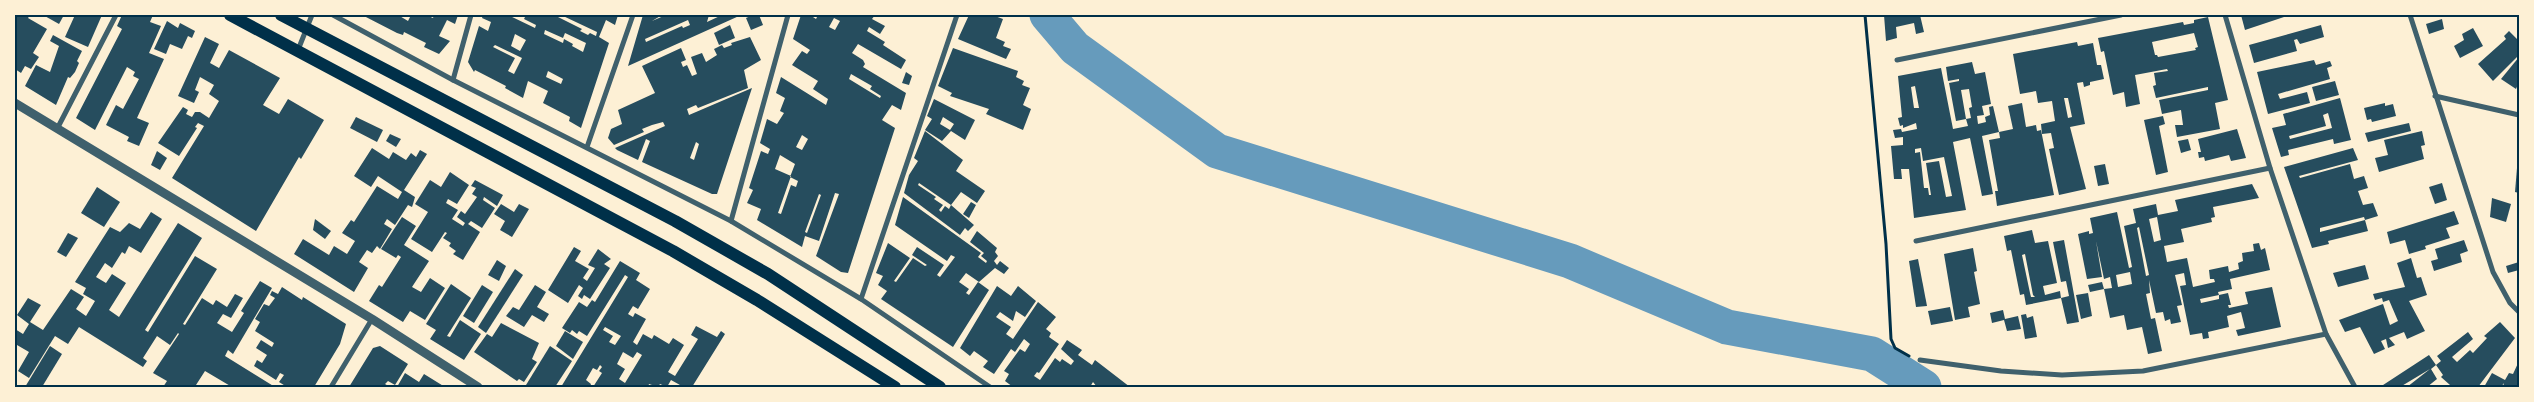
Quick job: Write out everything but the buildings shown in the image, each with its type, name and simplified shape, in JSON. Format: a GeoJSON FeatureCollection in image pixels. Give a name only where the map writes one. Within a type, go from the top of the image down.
{"type":"FeatureCollection","features":[{"type":"Feature","properties":{"kind":"main road"},"geometry":{"type":"LineString","coordinates":[[230,15],[673,251],[757,300],[895,387]]}},
{"type":"Feature","properties":{"kind":"main road"},"geometry":{"type":"LineString","coordinates":[[280,15],[675,221],[768,274],[940,387]]}},
{"type":"Feature","properties":{"kind":"street"},"geometry":{"type":"LineString","coordinates":[[56,130],[116,15]]}},
{"type":"Feature","properties":{"kind":"street"},"geometry":{"type":"LineString","coordinates":[[298,50],[312,15]]}},
{"type":"Feature","properties":{"kind":"street"},"geometry":{"type":"LineString","coordinates":[[333,15],[453,80],[731,221],[861,299],[990,387]]}},
{"type":"Feature","properties":{"kind":"street"},"geometry":{"type":"LineString","coordinates":[[453,80],[471,15]]}},
{"type":"Feature","properties":{"kind":"street"},"geometry":{"type":"LineString","coordinates":[[587,147],[633,15]]}},
{"type":"Feature","properties":{"kind":"street"},"geometry":{"type":"LineString","coordinates":[[731,221],[788,15]]}},
{"type":"Feature","properties":{"kind":"street"},"geometry":{"type":"LineString","coordinates":[[861,299],[957,15]]}},
{"type":"Feature","properties":{"kind":"street"},"geometry":{"type":"LineString","coordinates":[[1897,60],[2121,15]]}},
{"type":"Feature","properties":{"kind":"street"},"geometry":{"type":"LineString","coordinates":[[2225,15],[2270,168],[2326,334],[2355,387]]}},
{"type":"Feature","properties":{"kind":"street"},"geometry":{"type":"LineString","coordinates":[[2410,15],[2492,272],[2510,302],[2519,312]]}},
{"type":"Feature","properties":{"kind":"street"},"geometry":{"type":"LineString","coordinates":[[2435,96],[2519,115]]}},
{"type":"Feature","properties":{"kind":"street"},"geometry":{"type":"LineString","coordinates":[[15,103],[56,130],[372,319],[478,387]]}},
{"type":"Feature","properties":{"kind":"street"},"geometry":{"type":"LineString","coordinates":[[1916,241],[2270,168]]}},
{"type":"Feature","properties":{"kind":"street"},"geometry":{"type":"LineString","coordinates":[[331,387],[372,319]]}},
{"type":"Feature","properties":{"kind":"street"},"geometry":{"type":"LineString","coordinates":[[1920,360],[2001,371],[2062,375],[2143,370],[2326,334]]}},
{"type":"Feature","properties":{"kind":"path"},"geometry":{"type":"LineString","coordinates":[[1865,15],[1886,244],[1891,339],[1895,348],[1902,354],[1920,360]]}},
{"type":"Feature","properties":{"kind":"waterway"},"geometry":{"type":"LineString","coordinates":[[1047,15],[1075,48],[1217,151],[1570,261],[1727,327],[1872,354],[1924,387]]}}]}
